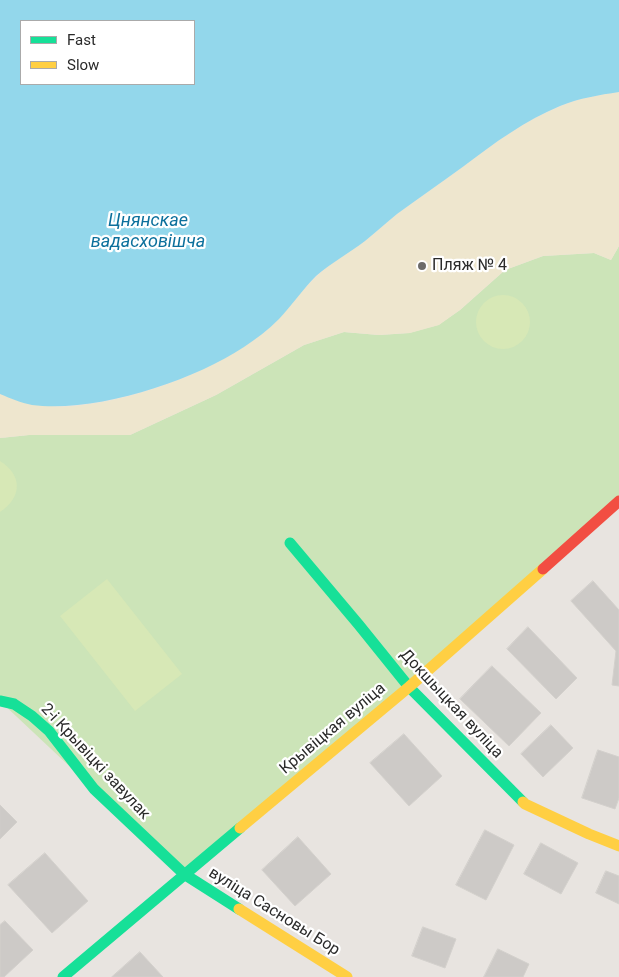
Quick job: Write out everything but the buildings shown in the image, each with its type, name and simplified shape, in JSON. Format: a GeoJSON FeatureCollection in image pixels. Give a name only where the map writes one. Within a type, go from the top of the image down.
{"type":"FeatureCollection","features":[{"type":"Feature","properties":{"kind":"street","name":"Крывіцкая вуліца"},"geometry":{"type":"LineString","coordinates":[[63,977],[409,687],[619,501]]}},
{"type":"Feature","properties":{"kind":"street","name":"Докшыцкая вуліца"},"geometry":{"type":"LineString","coordinates":[[290,543],[409,687],[525,804],[619,846]]}},
{"type":"Feature","properties":{"kind":"street","name":"2-і Крывіцкі завулак"},"geometry":{"type":"LineString","coordinates":[[0,701],[14,704],[32,716],[49,732],[94,789],[184,874]]}},
{"type":"Feature","properties":{"kind":"street","name":"вуліца Сасновы Бор"},"geometry":{"type":"LineString","coordinates":[[184,874],[347,977]]}},
{"type":"Feature","properties":{"kind":"green space"},"geometry":{"type":"Polygon","coordinates":[[[619,246],[619,501],[184,874],[0,701],[0,438],[29,435],[130,435],[216,395],[304,345],[344,332],[379,335],[409,333],[438,325],[460,310],[505,270],[543,256],[594,253],[611,260],[619,246]]]}},
{"type":"Feature","properties":{"kind":"green space"},"geometry":{"type":"Polygon","coordinates":[[[498,295],[508,295],[518,299],[526,307],[530,322],[526,337],[518,345],[508,349],[498,349],[488,345],[480,337],[476,327],[476,317],[480,307],[488,299],[498,295]]]}},
{"type":"Feature","properties":{"kind":"green space"},"geometry":{"type":"Polygon","coordinates":[[[0,461],[13,473],[17,486],[13,500],[0,512],[0,461]]]}},
{"type":"Feature","properties":{"kind":"green space"},"geometry":{"type":"Polygon","coordinates":[[[107,579],[182,674],[135,711],[60,616],[107,579]]]}},
{"type":"Feature","properties":{"kind":"sand","name":"Пляж № 4"},"geometry":{"type":"Polygon","coordinates":[[[619,92],[619,246],[611,260],[594,253],[543,256],[505,270],[460,310],[439,325],[410,333],[379,335],[344,332],[304,345],[216,395],[130,435],[29,435],[0,438],[0,394],[18,400],[46,405],[74,406],[98,403],[148,391],[173,382],[197,372],[242,348],[270,328],[310,283],[328,266],[365,241],[397,214],[499,141],[535,118],[568,103],[619,92]]]}},
{"type":"Feature","properties":{"kind":"water","name":"Цнянскае вадасховішча"},"geometry":{"type":"Polygon","coordinates":[[[0,0],[619,0],[619,92],[582,99],[560,106],[535,118],[499,141],[397,214],[365,241],[322,271],[311,281],[279,319],[244,347],[222,360],[170,383],[113,399],[57,406],[32,405],[0,394],[0,0]]]}},
{"type":"Feature","properties":{"kind":"traffic: fast"},"geometry":{"type":"LineString","coordinates":[[290,543],[409,687],[523,802]]}},
{"type":"Feature","properties":{"kind":"traffic: fast"},"geometry":{"type":"LineString","coordinates":[[0,701],[14,704],[49,731],[94,789],[184,874],[239,909]]}},
{"type":"Feature","properties":{"kind":"traffic: fast"},"geometry":{"type":"LineString","coordinates":[[63,977],[240,828]]}},
{"type":"Feature","properties":{"kind":"traffic: slow"},"geometry":{"type":"LineString","coordinates":[[240,828],[409,687],[543,569]]}},
{"type":"Feature","properties":{"kind":"traffic: slow"},"geometry":{"type":"LineString","coordinates":[[523,802],[589,834],[619,846]]}},
{"type":"Feature","properties":{"kind":"traffic: slow"},"geometry":{"type":"LineString","coordinates":[[239,909],[347,977]]}},
{"type":"Feature","properties":{"kind":"traffic: jam"},"geometry":{"type":"LineString","coordinates":[[543,569],[619,501]]}},
{"type":"Feature","properties":{"kind":"place","name":"Пляж № 4"},"geometry":{"type":"Point","coordinates":[422,266]}}]}
